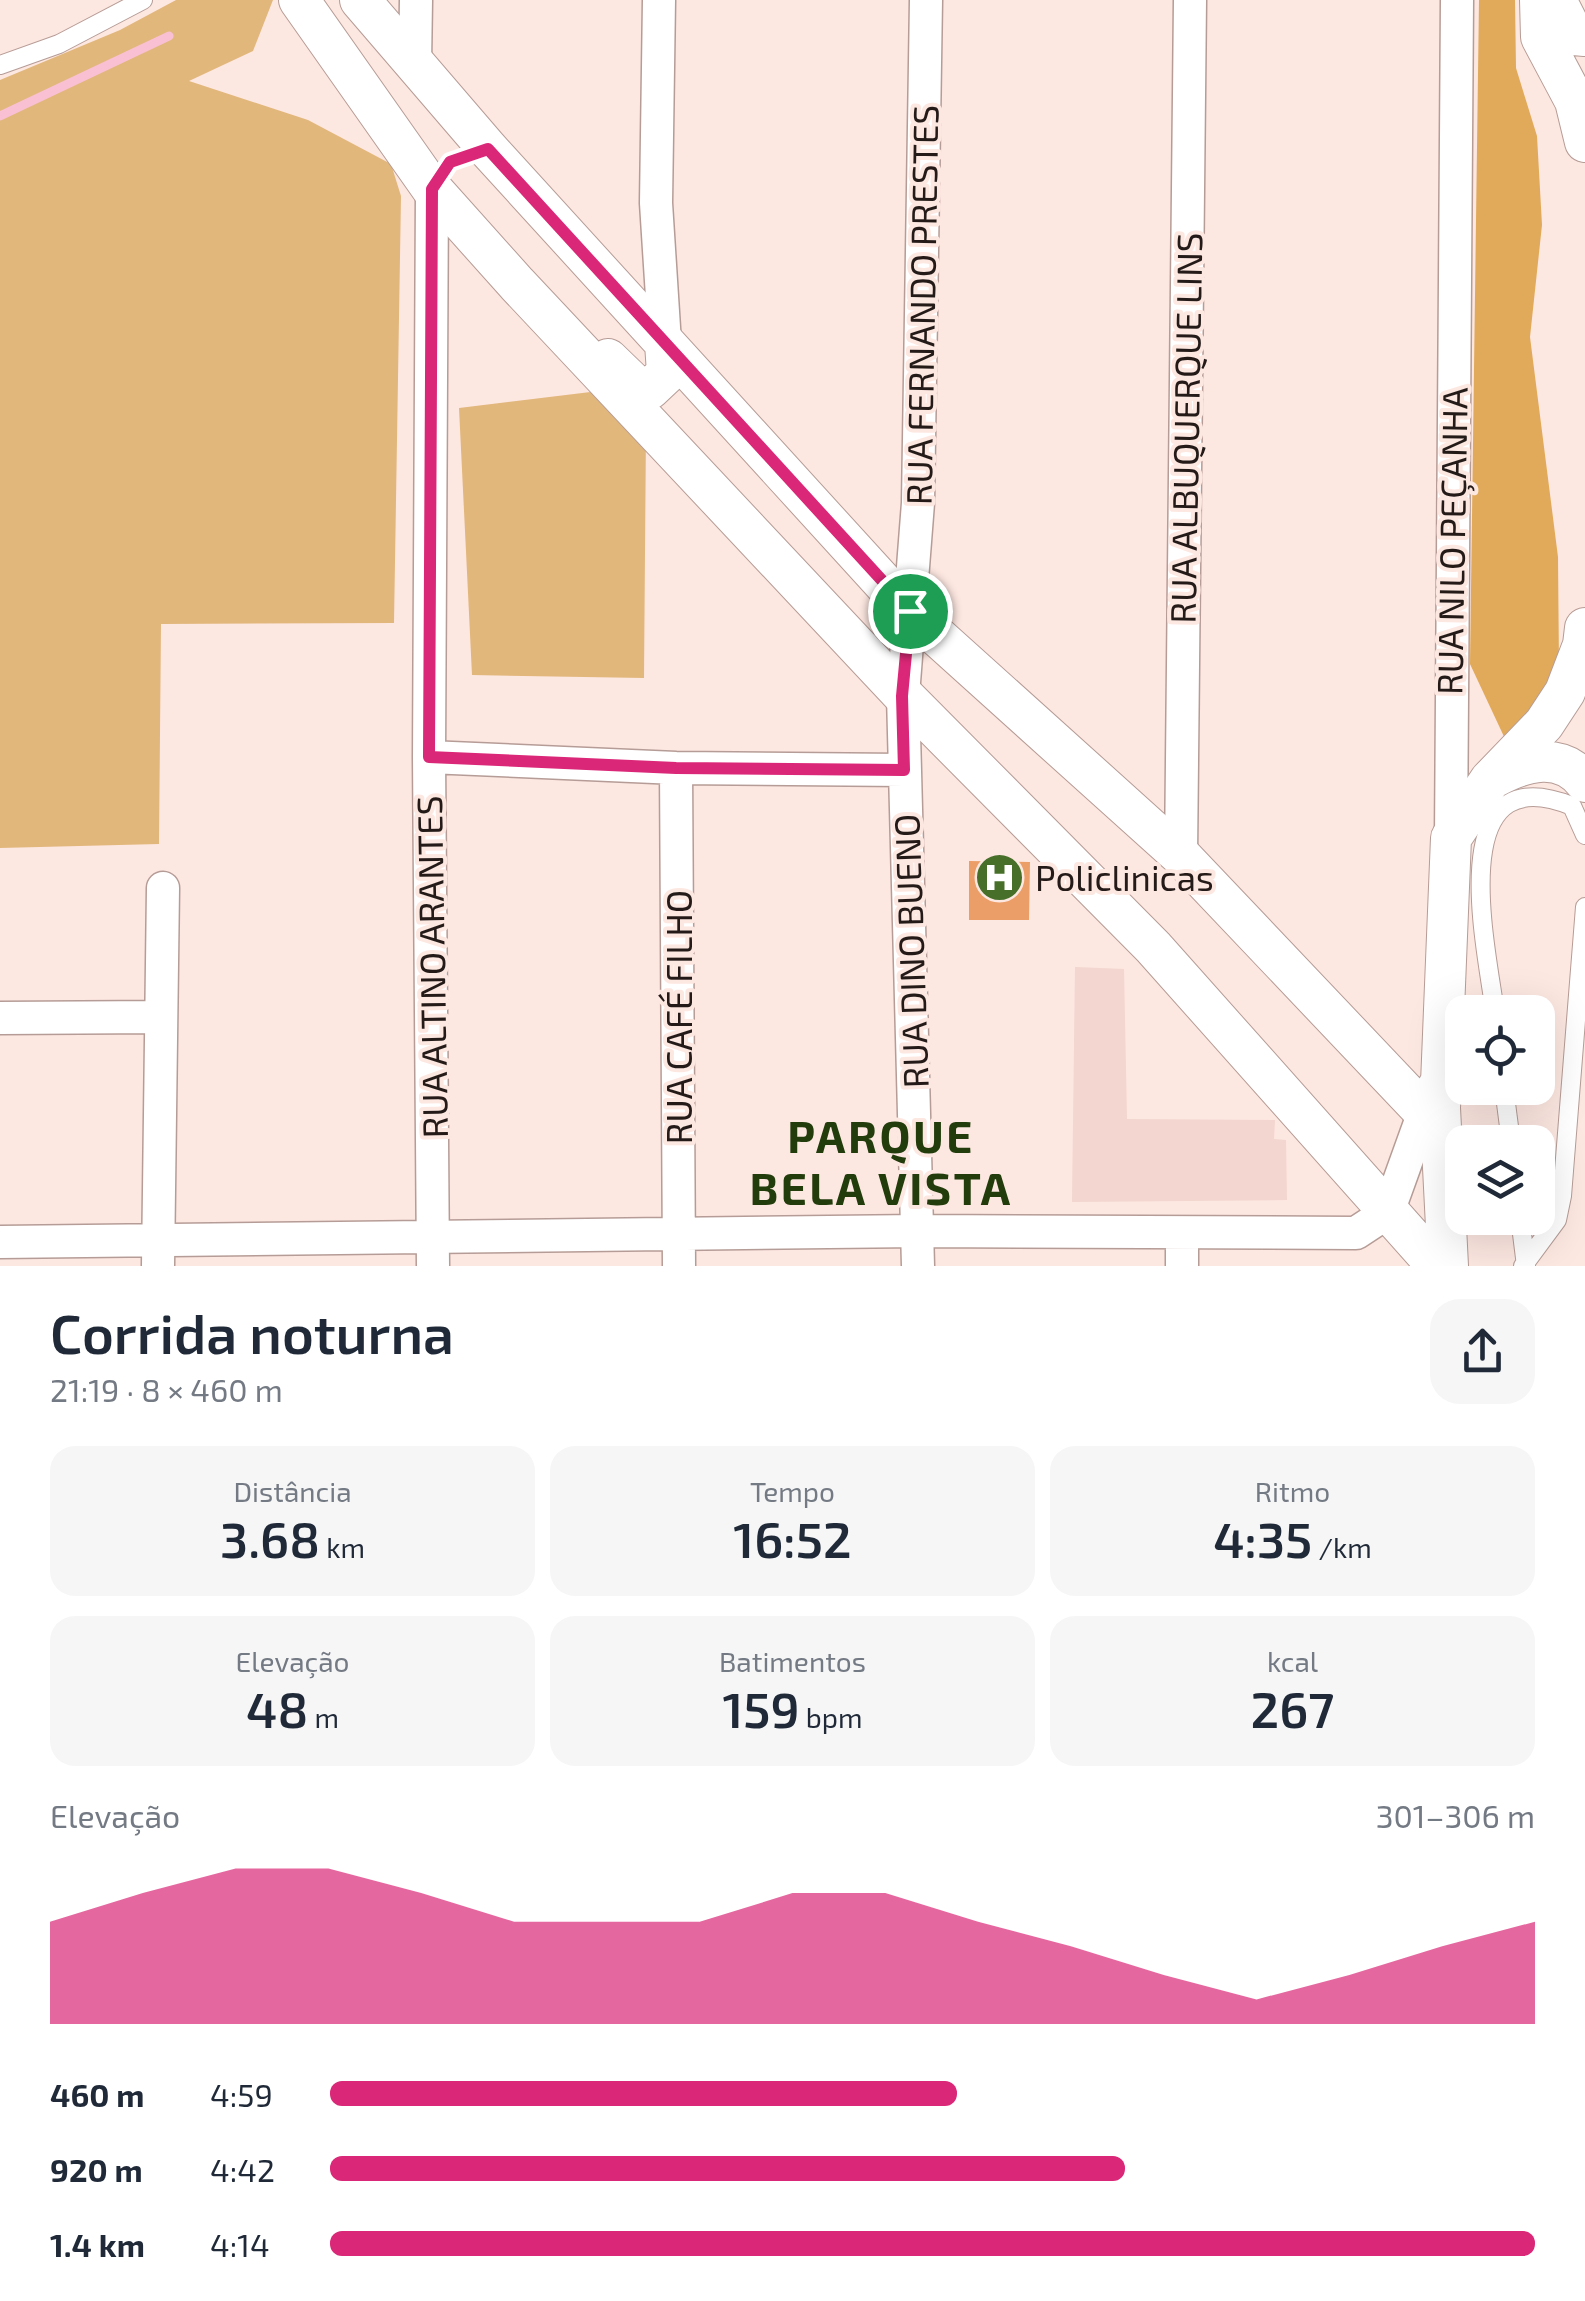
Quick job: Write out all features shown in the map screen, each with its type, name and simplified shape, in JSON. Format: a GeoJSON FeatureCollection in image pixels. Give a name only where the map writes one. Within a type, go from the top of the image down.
{"type":"FeatureCollection","features":[{"type":"Feature","properties":{"kind":"street"},"geometry":{"type":"LineString","coordinates":[[298,0],[432,189],[517,284],[902,696],[1153,947],[1437,1266]]}},
{"type":"Feature","properties":{"kind":"street"},"geometry":{"type":"LineString","coordinates":[[360,0],[488,149],[910,611],[1181,856],[1433,1097]]}},
{"type":"Feature","properties":{"kind":"street"},"geometry":{"type":"LineString","coordinates":[[415,64],[416,0]]}},
{"type":"Feature","properties":{"kind":"street"},"geometry":{"type":"LineString","coordinates":[[517,284],[557,310],[637,387],[650,389],[667,373],[656,203],[659,0]]}},
{"type":"Feature","properties":{"kind":"street","name":"RUA FERNANDO PRESTES"},"geometry":{"type":"LineString","coordinates":[[902,696],[918,503],[926,0]]}},
{"type":"Feature","properties":{"kind":"street","name":"RUA ALBUQUERQUE LINS"},"geometry":{"type":"LineString","coordinates":[[1181,856],[1190,0]]}},
{"type":"Feature","properties":{"kind":"street","name":"RUA NILO PEÇANHA"},"geometry":{"type":"LineString","coordinates":[[1448,1266],[1433,1097],[1451,838],[1457,0]]}},
{"type":"Feature","properties":{"kind":"street"},"geometry":{"type":"LineString","coordinates":[[1540,0],[1542,37],[1575,101],[1585,142]]}},
{"type":"Feature","properties":{"kind":"street"},"geometry":{"type":"LineString","coordinates":[[1556,0],[1574,34],[1585,36]]}},
{"type":"Feature","properties":{"kind":"street"},"geometry":{"type":"LineString","coordinates":[[432,189],[450,162],[488,149]]}},
{"type":"Feature","properties":{"kind":"street","name":"RUA ALTINO ARANTES"},"geometry":{"type":"LineString","coordinates":[[432,189],[429,757],[433,1252]]}},
{"type":"Feature","properties":{"kind":"street"},"geometry":{"type":"LineString","coordinates":[[1451,838],[1490,780],[1544,724],[1564,692],[1583,645],[1585,628]]}},
{"type":"Feature","properties":{"kind":"street","name":"RUA DINO BUENO"},"geometry":{"type":"LineString","coordinates":[[902,696],[918,1266]]}},
{"type":"Feature","properties":{"kind":"street"},"geometry":{"type":"LineString","coordinates":[[429,757],[676,768],[904,770]]}},
{"type":"Feature","properties":{"kind":"street"},"geometry":{"type":"LineString","coordinates":[[1490,780],[1519,765],[1557,762],[1576,769],[1585,782]]}},
{"type":"Feature","properties":{"kind":"street","name":"RUA CAFÉ FILHO"},"geometry":{"type":"LineString","coordinates":[[676,768],[680,1250]]}},
{"type":"Feature","properties":{"kind":"street"},"geometry":{"type":"LineString","coordinates":[[158,1253],[163,888]]}},
{"type":"Feature","properties":{"kind":"street"},"geometry":{"type":"LineString","coordinates":[[0,1018],[161,1016]]}},
{"type":"Feature","properties":{"kind":"street","name":"RUA NILO PEÇANHA"},"geometry":{"type":"LineString","coordinates":[[1388,1212],[1433,1097]]}},
{"type":"Feature","properties":{"kind":"street"},"geometry":{"type":"LineString","coordinates":[[0,1242],[158,1253],[680,1250],[918,1232],[1182,1251],[1356,1233],[1388,1212]]}},
{"type":"Feature","properties":{"kind":"lane"},"geometry":{"type":"LineString","coordinates":[[0,65],[60,44],[143,0]]}},
{"type":"Feature","properties":{"kind":"lane"},"geometry":{"type":"LineString","coordinates":[[1493,995],[1480,848],[1490,818],[1524,796],[1547,796],[1572,806],[1585,835]]}},
{"type":"Feature","properties":{"kind":"lane"},"geometry":{"type":"LineString","coordinates":[[1525,1265],[1556,1220],[1562,1196],[1585,907]]}},
{"type":"Feature","properties":{"kind":"lane"},"geometry":{"type":"LineString","coordinates":[[1522,1235],[1525,1265]]}},
{"type":"Feature","properties":{"kind":"shaded area"},"geometry":{"type":"Polygon","coordinates":[[[176,0],[273,0],[253,51],[189,81],[308,120],[391,164],[401,196],[394,623],[161,624],[159,844],[0,848],[0,80],[120,30],[176,0]]]}},
{"type":"Feature","properties":{"kind":"shaded area"},"geometry":{"type":"Polygon","coordinates":[[[1479,0],[1515,0],[1516,68],[1537,136],[1542,225],[1530,337],[1558,557],[1559,667],[1507,743],[1470,664],[1479,0]]]}},
{"type":"Feature","properties":{"kind":"shaded area"},"geometry":{"type":"Polygon","coordinates":[[[607,390],[646,428],[644,678],[472,675],[459,408],[607,390]]]}},
{"type":"Feature","properties":{"kind":"shaded area"},"geometry":{"type":"Polygon","coordinates":[[[1075,967],[1124,969],[1127,1119],[1275,1120],[1274,1139],[1286,1140],[1287,1200],[1072,1202],[1075,967]]]}},
{"type":"Feature","properties":{"kind":"building","name":"Policlinicas"},"geometry":{"type":"Polygon","coordinates":[[[969,861],[1030,862],[1029,920],[969,920],[969,861]]]}},
{"type":"Feature","properties":{"kind":"waterway"},"geometry":{"type":"LineString","coordinates":[[0,116],[169,36]]}},
{"type":"Feature","properties":{"kind":"place","name":"Policlinicas"},"geometry":{"type":"Point","coordinates":[1000,877]}},
{"type":"Feature","properties":{"kind":"district","name":"PARQUE BELA VISTA"},"geometry":{"type":"Point","coordinates":[881,1161]}},
{"type":"Feature","properties":{"kind":"route"},"geometry":{"type":"LineString","coordinates":[[488,149],[910,611],[902,696],[904,770],[676,768],[429,757],[432,189],[450,162],[488,149]]}}]}
